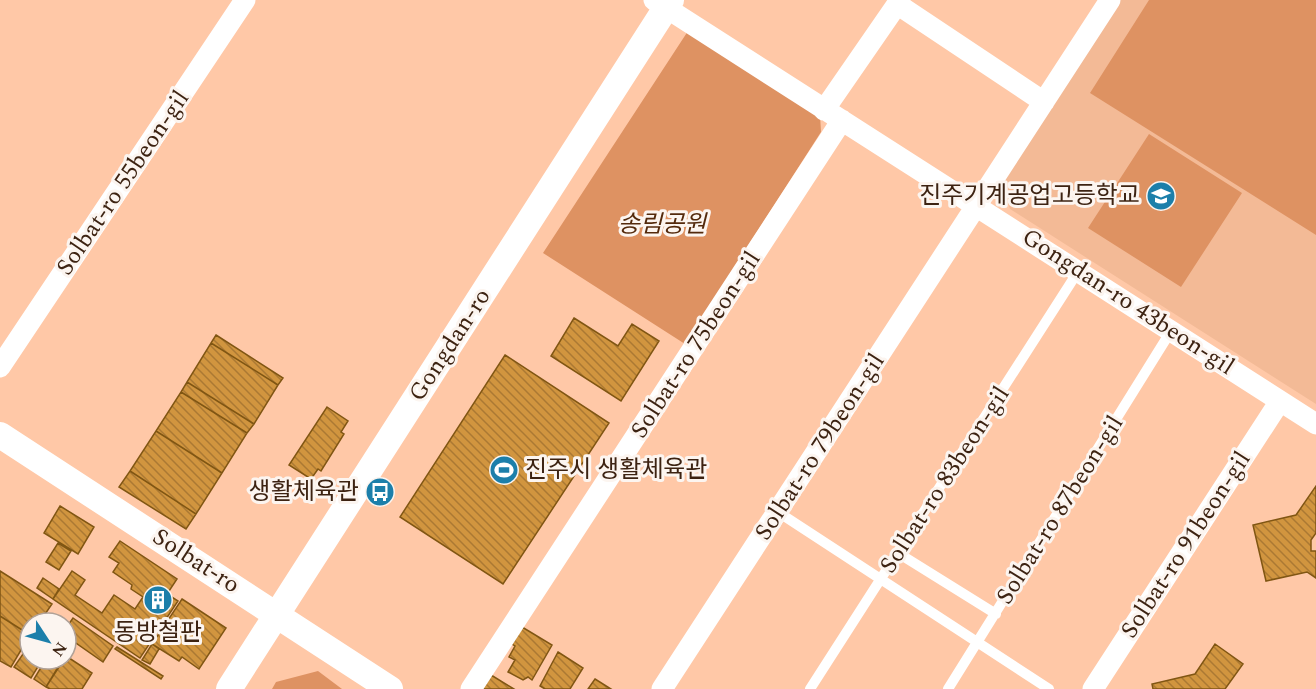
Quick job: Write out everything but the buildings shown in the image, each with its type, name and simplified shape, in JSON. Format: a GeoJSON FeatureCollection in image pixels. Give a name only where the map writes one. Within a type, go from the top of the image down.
{"type":"FeatureCollection","features":[{"type":"Feature","properties":{"kind":"street","name":"Solbat-ro 55beon-gil"},"geometry":{"type":"LineString","coordinates":[[0,367],[245,0]]}},
{"type":"Feature","properties":{"kind":"street","name":"Gongdan-ro 43beon-gil"},"geometry":{"type":"LineString","coordinates":[[664,2],[833,115],[1316,424]]}},
{"type":"Feature","properties":{"kind":"street","name":"Gongdan-ro"},"geometry":{"type":"LineString","coordinates":[[230,689],[664,2]]}},
{"type":"Feature","properties":{"kind":"street"},"geometry":{"type":"LineString","coordinates":[[898,2],[1044,102]]}},
{"type":"Feature","properties":{"kind":"street","name":"Solbat-ro 75beon-gil"},"geometry":{"type":"LineString","coordinates":[[471,689],[833,115],[898,2]]}},
{"type":"Feature","properties":{"kind":"street","name":"Solbat-ro 79beon-gil"},"geometry":{"type":"LineString","coordinates":[[662,689],[1044,102],[1102,3]]}},
{"type":"Feature","properties":{"kind":"street","name":"Solbat-ro 91beon-gil"},"geometry":{"type":"LineString","coordinates":[[1093,689],[1280,401]]}},
{"type":"Feature","properties":{"kind":"street","name":"Solbat-ro"},"geometry":{"type":"LineString","coordinates":[[0,435],[390,689]]}},
{"type":"Feature","properties":{"kind":"lane","name":"Solbat-ro 83beon-gil"},"geometry":{"type":"LineString","coordinates":[[810,689],[1078,270]]}},
{"type":"Feature","properties":{"kind":"lane","name":"Solbat-ro 87beon-gil"},"geometry":{"type":"LineString","coordinates":[[948,689],[1172,331]]}},
{"type":"Feature","properties":{"kind":"lane"},"geometry":{"type":"LineString","coordinates":[[778,512],[1049,689]]}},
{"type":"Feature","properties":{"kind":"lane"},"geometry":{"type":"LineString","coordinates":[[898,553],[996,614]]}},
{"type":"Feature","properties":{"kind":"shaded area","name":"진주기계공업고등학교"},"geometry":{"type":"Polygon","coordinates":[[[1119,0],[1316,0],[1316,404],[1010,209],[1002,184],[1119,0]]]}},
{"type":"Feature","properties":{"kind":"green space"},"geometry":{"type":"Polygon","coordinates":[[[1149,0],[1316,0],[1316,235],[1090,93],[1149,0]]]}},
{"type":"Feature","properties":{"kind":"green space","name":"송림공원"},"geometry":{"type":"Polygon","coordinates":[[[688,31],[820,115],[821,132],[685,344],[543,253],[688,31]]]}},
{"type":"Feature","properties":{"kind":"green space"},"geometry":{"type":"Polygon","coordinates":[[[1149,134],[1242,193],[1181,287],[1088,228],[1149,134]]]}},
{"type":"Feature","properties":{"kind":"green space"},"geometry":{"type":"Polygon","coordinates":[[[318,671],[342,689],[272,689],[276,682],[318,671]]]}},
{"type":"Feature","properties":{"kind":"place","name":"진주기계공업고등학교"},"geometry":{"type":"Point","coordinates":[1161,196]}},
{"type":"Feature","properties":{"kind":"place","name":"진주시 생활체육관"},"geometry":{"type":"Point","coordinates":[504,470]}},
{"type":"Feature","properties":{"kind":"place","name":"생활체육관"},"geometry":{"type":"Point","coordinates":[380,492]}},
{"type":"Feature","properties":{"kind":"place","name":"동방철판"},"geometry":{"type":"Point","coordinates":[158,600]}}]}
